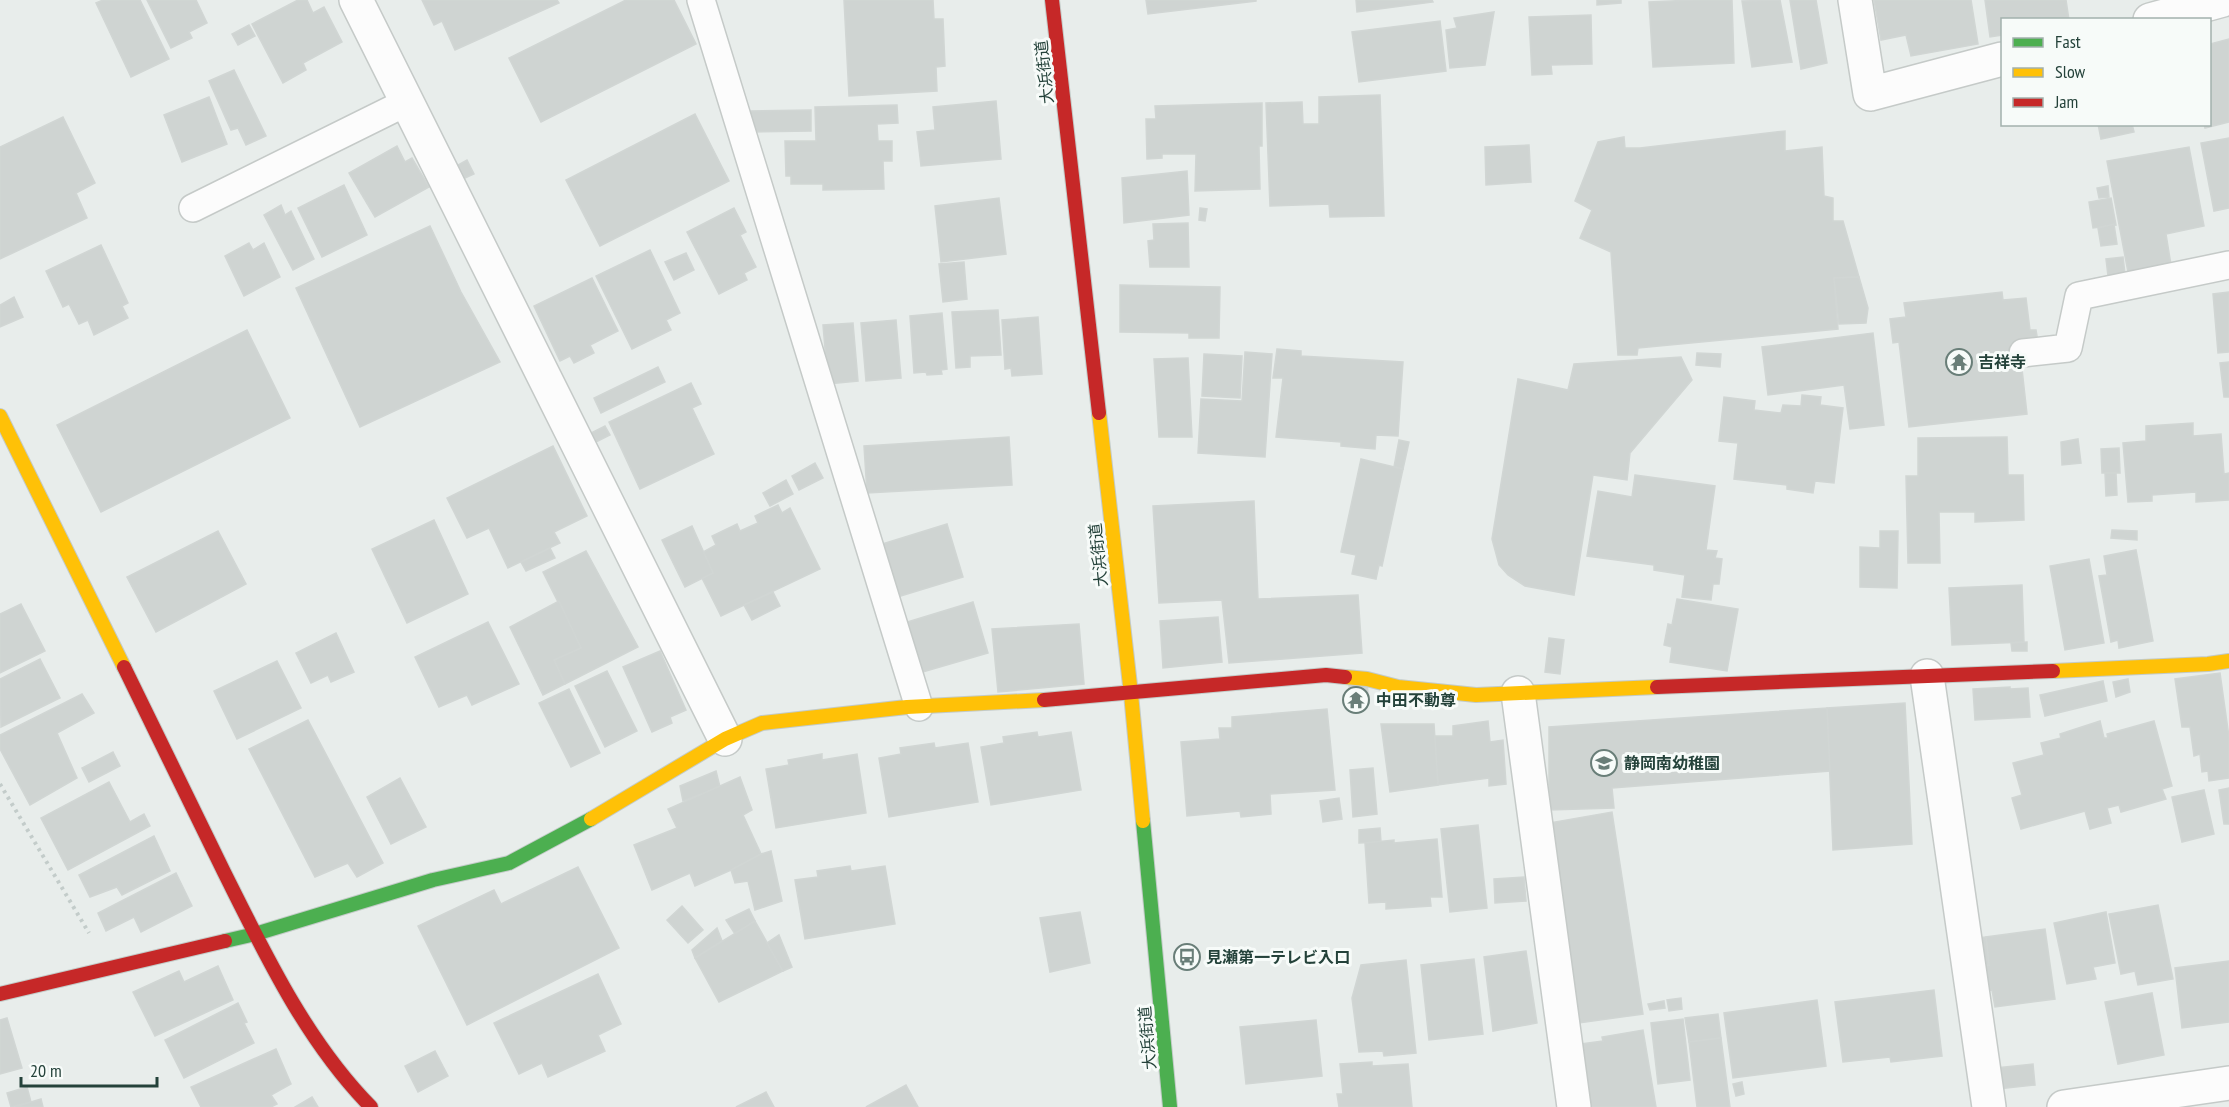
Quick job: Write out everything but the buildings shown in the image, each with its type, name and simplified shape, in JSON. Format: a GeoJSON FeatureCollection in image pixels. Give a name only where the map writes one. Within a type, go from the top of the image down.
{"type":"FeatureCollection","features":[{"type":"Feature","properties":{"kind":"street"},"geometry":{"type":"LineString","coordinates":[[356,0],[725,739]]}},
{"type":"Feature","properties":{"kind":"street","name":"大浜街道"},"geometry":{"type":"LineString","coordinates":[[1052,0],[1131,694],[1170,1107]]}},
{"type":"Feature","properties":{"kind":"street"},"geometry":{"type":"LineString","coordinates":[[1855,0],[1870,94],[2001,59]]}},
{"type":"Feature","properties":{"kind":"street"},"geometry":{"type":"LineString","coordinates":[[2157,18],[2223,0]]}},
{"type":"Feature","properties":{"kind":"street"},"geometry":{"type":"LineString","coordinates":[[0,416],[255,934],[300,1014],[331,1060],[371,1107]]}},
{"type":"Feature","properties":{"kind":"street"},"geometry":{"type":"LineString","coordinates":[[0,994],[255,934],[433,880],[509,862],[579,826],[725,739],[762,723],[919,707],[1131,694],[1326,675],[1367,679],[1398,687],[1476,695],[2208,664],[2229,661]]}},
{"type":"Feature","properties":{"kind":"street"},"geometry":{"type":"LineString","coordinates":[[1927,675],[1989,1107]]}},
{"type":"Feature","properties":{"kind":"street"},"geometry":{"type":"LineString","coordinates":[[1518,693],[1574,1107]]}},
{"type":"Feature","properties":{"kind":"street"},"geometry":{"type":"LineString","coordinates":[[2064,1107],[2229,1083]]}},
{"type":"Feature","properties":{"kind":"lane"},"geometry":{"type":"LineString","coordinates":[[701,0],[919,707]]}},
{"type":"Feature","properties":{"kind":"lane"},"geometry":{"type":"LineString","coordinates":[[193,208],[407,102]]}},
{"type":"Feature","properties":{"kind":"lane"},"geometry":{"type":"LineString","coordinates":[[2023,353],[2068,348],[2079,296],[2229,265]]}},
{"type":"Feature","properties":{"kind":"path"},"geometry":{"type":"LineString","coordinates":[[0,784],[111,968]]}},
{"type":"Feature","properties":{"kind":"traffic: fast"},"geometry":{"type":"LineString","coordinates":[[225,941],[433,880],[509,863],[591,819]]}},
{"type":"Feature","properties":{"kind":"traffic: fast"},"geometry":{"type":"LineString","coordinates":[[1143,821],[1170,1107]]}},
{"type":"Feature","properties":{"kind":"traffic: slow"},"geometry":{"type":"LineString","coordinates":[[1099,413],[1143,821]]}},
{"type":"Feature","properties":{"kind":"traffic: slow"},"geometry":{"type":"LineString","coordinates":[[0,416],[124,667]]}},
{"type":"Feature","properties":{"kind":"traffic: slow"},"geometry":{"type":"LineString","coordinates":[[2053,671],[2208,664],[2229,661]]}},
{"type":"Feature","properties":{"kind":"traffic: slow"},"geometry":{"type":"LineString","coordinates":[[1345,677],[1367,679],[1398,687],[1476,695],[1657,687]]}},
{"type":"Feature","properties":{"kind":"traffic: slow"},"geometry":{"type":"LineString","coordinates":[[591,819],[725,739],[762,723],[907,707],[1044,700]]}},
{"type":"Feature","properties":{"kind":"traffic: jam"},"geometry":{"type":"LineString","coordinates":[[1052,0],[1099,413]]}},
{"type":"Feature","properties":{"kind":"traffic: jam"},"geometry":{"type":"LineString","coordinates":[[124,667],[239,903],[288,996],[326,1054],[371,1107]]}},
{"type":"Feature","properties":{"kind":"traffic: jam"},"geometry":{"type":"LineString","coordinates":[[1657,687],[2053,671]]}},
{"type":"Feature","properties":{"kind":"traffic: jam"},"geometry":{"type":"LineString","coordinates":[[1044,700],[1326,675],[1345,677]]}},
{"type":"Feature","properties":{"kind":"traffic: jam"},"geometry":{"type":"LineString","coordinates":[[0,994],[225,941]]}},
{"type":"Feature","properties":{"kind":"place","name":"吉祥寺"},"geometry":{"type":"Point","coordinates":[1959,362]}},
{"type":"Feature","properties":{"kind":"place","name":"中田不動尊"},"geometry":{"type":"Point","coordinates":[1356,700]}},
{"type":"Feature","properties":{"kind":"place","name":"静岡南幼稚園"},"geometry":{"type":"Point","coordinates":[1604,763]}},
{"type":"Feature","properties":{"kind":"place","name":"見瀬第一テレビ入口"},"geometry":{"type":"Point","coordinates":[1187,957]}}]}
